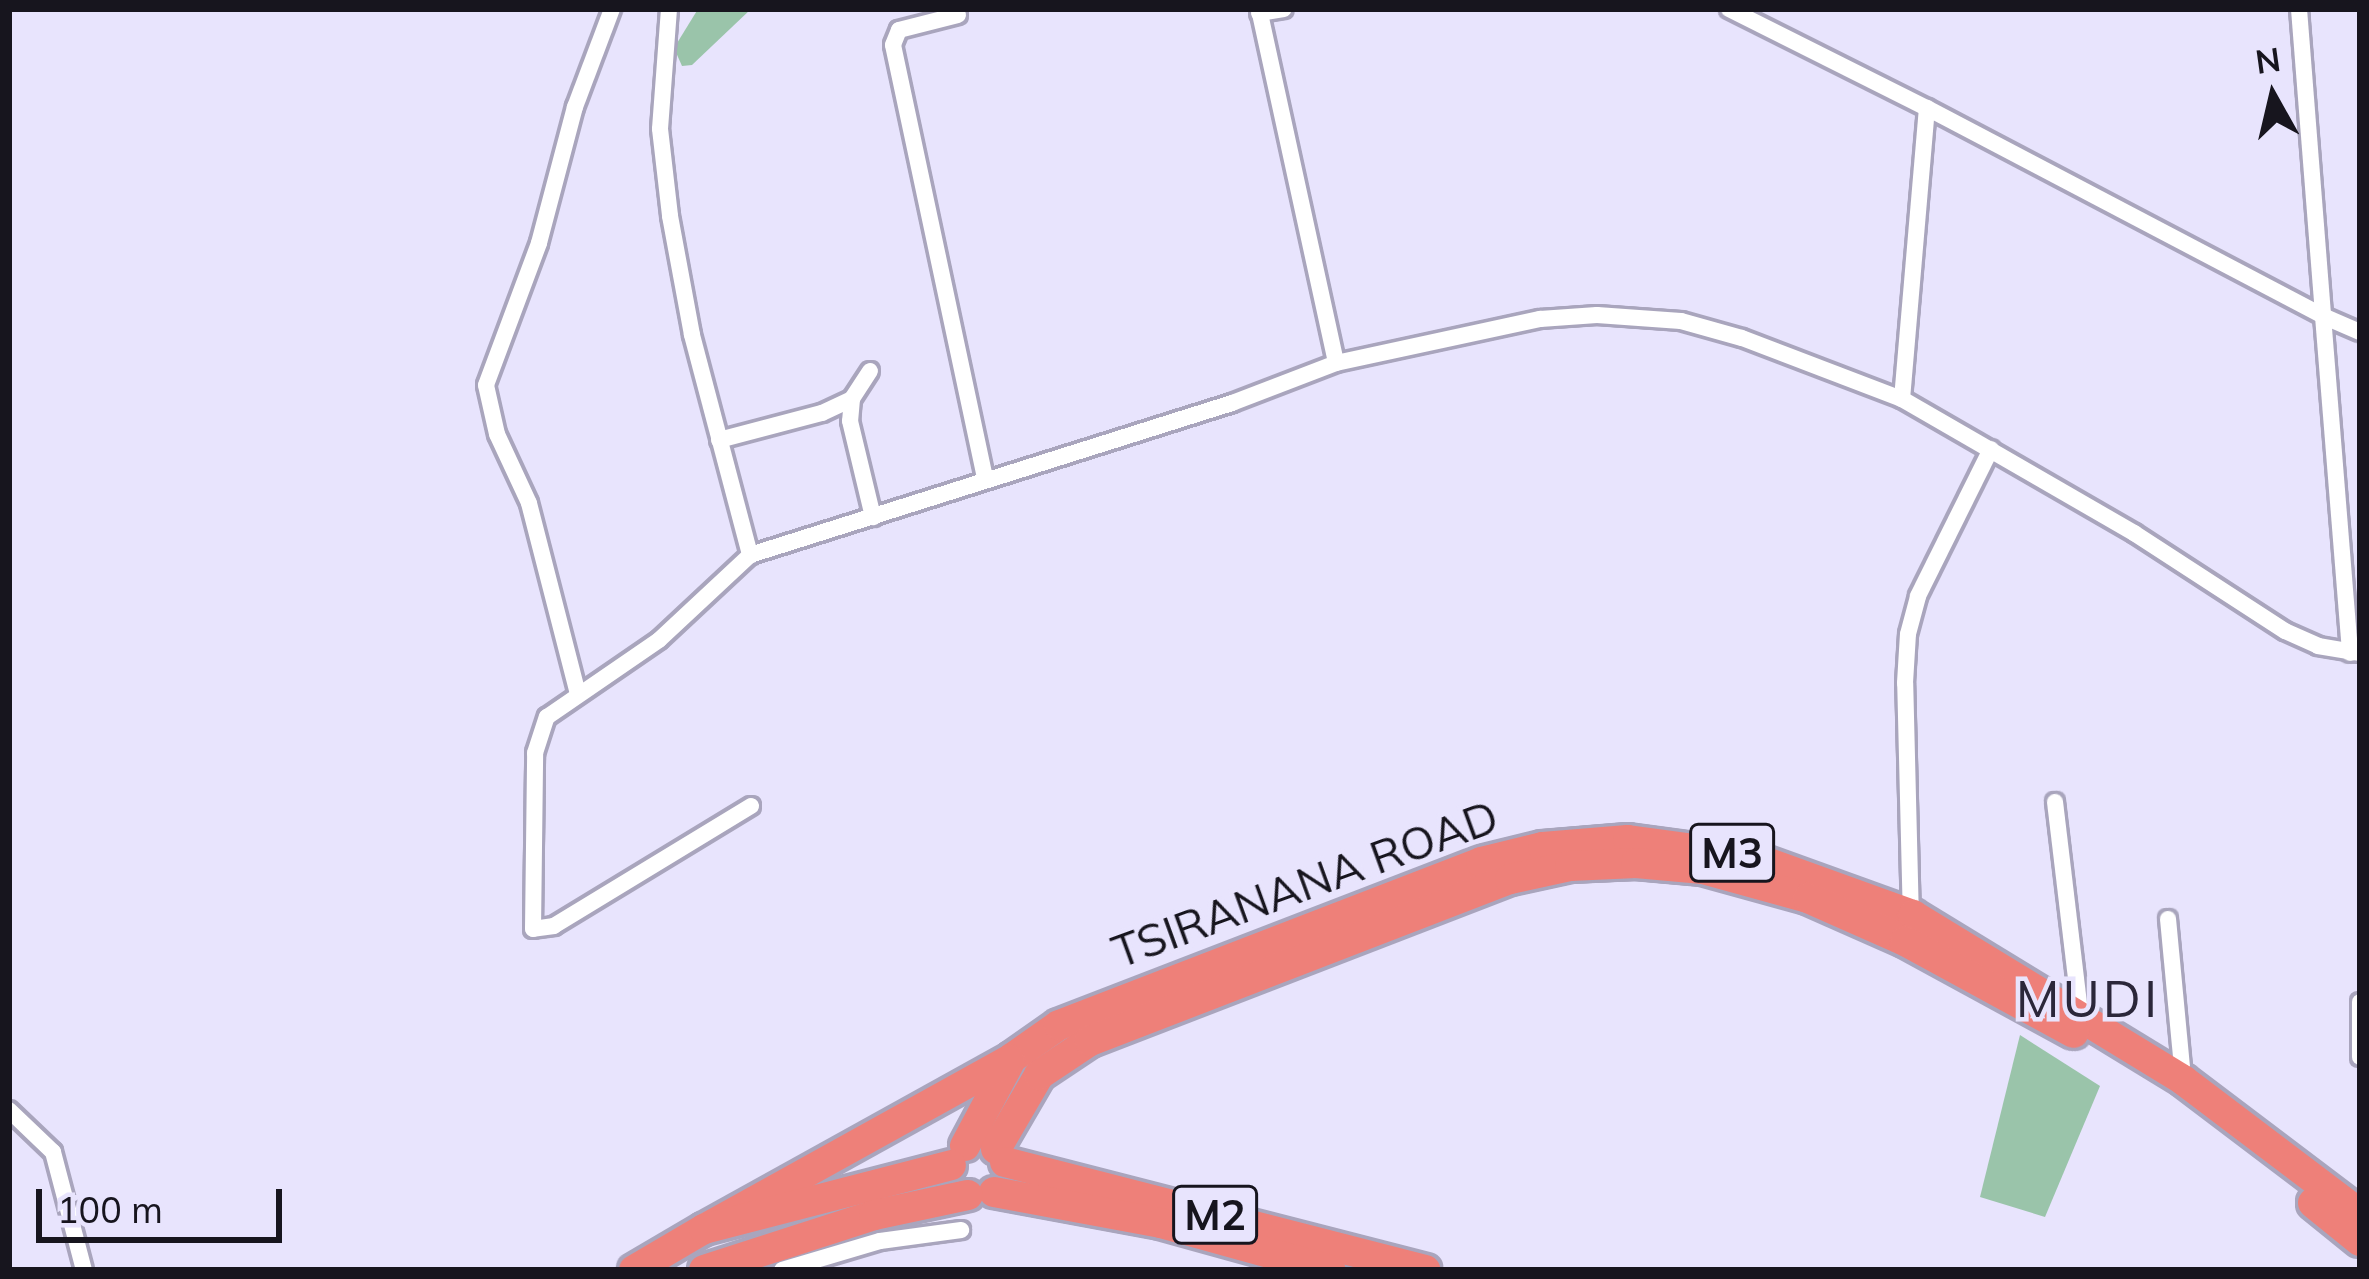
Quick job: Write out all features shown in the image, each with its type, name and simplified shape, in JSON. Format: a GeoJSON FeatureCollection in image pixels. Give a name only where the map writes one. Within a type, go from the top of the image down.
{"type":"FeatureCollection","features":[{"type":"Feature","properties":{"kind":"highway","name":"TSIRANANA ROAD"},"geometry":{"type":"LineString","coordinates":[[958,1156],[1012,1058],[1059,1025],[1481,862],[1543,847],[1628,840],[1691,844],[1791,869],[2080,1013],[2183,1080],[2360,1214]]}},
{"type":"Feature","properties":{"kind":"highway","name":"TSIRANANA ROAD"},"geometry":{"type":"LineString","coordinates":[[991,1174],[1039,1076],[1090,1041],[1510,879],[1592,865],[1703,869],[1909,928],[2181,1100],[2360,1241]]}},
{"type":"Feature","properties":{"kind":"highway"},"geometry":{"type":"LineString","coordinates":[[704,1229],[1012,1058]]}},
{"type":"Feature","properties":{"kind":"highway","name":"M2"},"geometry":{"type":"LineString","coordinates":[[634,1270],[666,1261],[704,1229],[958,1156],[980,1143],[991,1174]]}},
{"type":"Feature","properties":{"kind":"highway"},"geometry":{"type":"LineString","coordinates":[[958,1156],[955,1183],[991,1174]]}},
{"type":"Feature","properties":{"kind":"highway","name":"M2"},"geometry":{"type":"LineString","coordinates":[[991,1174],[1330,1270]]}},
{"type":"Feature","properties":{"kind":"highway","name":"M2"},"geometry":{"type":"LineString","coordinates":[[704,1270],[991,1174],[1425,1270]]}},
{"type":"Feature","properties":{"kind":"street"},"geometry":{"type":"LineString","coordinates":[[578,694],[529,502],[497,434],[486,386],[539,243],[575,107],[612,9]]}},
{"type":"Feature","properties":{"kind":"street"},"geometry":{"type":"LineString","coordinates":[[669,9],[662,160],[692,335],[750,554]]}},
{"type":"Feature","properties":{"kind":"street"},"geometry":{"type":"LineString","coordinates":[[1284,9],[1259,11],[1336,363]]}},
{"type":"Feature","properties":{"kind":"street"},"geometry":{"type":"LineString","coordinates":[[1729,9],[2360,332]]}},
{"type":"Feature","properties":{"kind":"street"},"geometry":{"type":"LineString","coordinates":[[751,806],[554,926],[533,929],[536,740],[547,717],[659,640],[750,554],[1232,403],[1336,363],[1540,319],[1642,316],[1742,338],[1903,400],[1991,448],[2284,631],[2355,653],[2299,9]]}},
{"type":"Feature","properties":{"kind":"street"},"geometry":{"type":"LineString","coordinates":[[958,15],[899,30],[893,45],[986,477]]}},
{"type":"Feature","properties":{"kind":"street"},"geometry":{"type":"LineString","coordinates":[[1903,400],[1927,108]]}},
{"type":"Feature","properties":{"kind":"street"},"geometry":{"type":"LineString","coordinates":[[870,371],[852,399],[850,440],[873,517]]}},
{"type":"Feature","properties":{"kind":"street"},"geometry":{"type":"LineString","coordinates":[[718,440],[822,413],[852,399]]}},
{"type":"Feature","properties":{"kind":"street"},"geometry":{"type":"LineString","coordinates":[[1909,928],[1908,634],[1918,596],[1991,448]]}},
{"type":"Feature","properties":{"kind":"street"},"geometry":{"type":"LineString","coordinates":[[2055,802],[2080,1013]]}},
{"type":"Feature","properties":{"kind":"street"},"geometry":{"type":"LineString","coordinates":[[2168,919],[2183,1080]]}},
{"type":"Feature","properties":{"kind":"street"},"geometry":{"type":"LineString","coordinates":[[2360,1002],[2360,1057]]}},
{"type":"Feature","properties":{"kind":"street"},"geometry":{"type":"LineString","coordinates":[[9,1110],[53,1152],[84,1270]]}},
{"type":"Feature","properties":{"kind":"street"},"geometry":{"type":"LineString","coordinates":[[782,1270],[880,1241],[962,1230]]}},
{"type":"Feature","properties":{"kind":"green space"},"geometry":{"type":"Polygon","coordinates":[[[698,9],[751,9],[692,65],[682,66],[674,48],[698,9]]]}},
{"type":"Feature","properties":{"kind":"green space"},"geometry":{"type":"Polygon","coordinates":[[[2020,1035],[2100,1086],[2045,1217],[1980,1197],[2020,1035]]]}},
{"type":"Feature","properties":{"kind":"district","name":"MUDI"},"geometry":{"type":"Point","coordinates":[2088,998]}}]}
